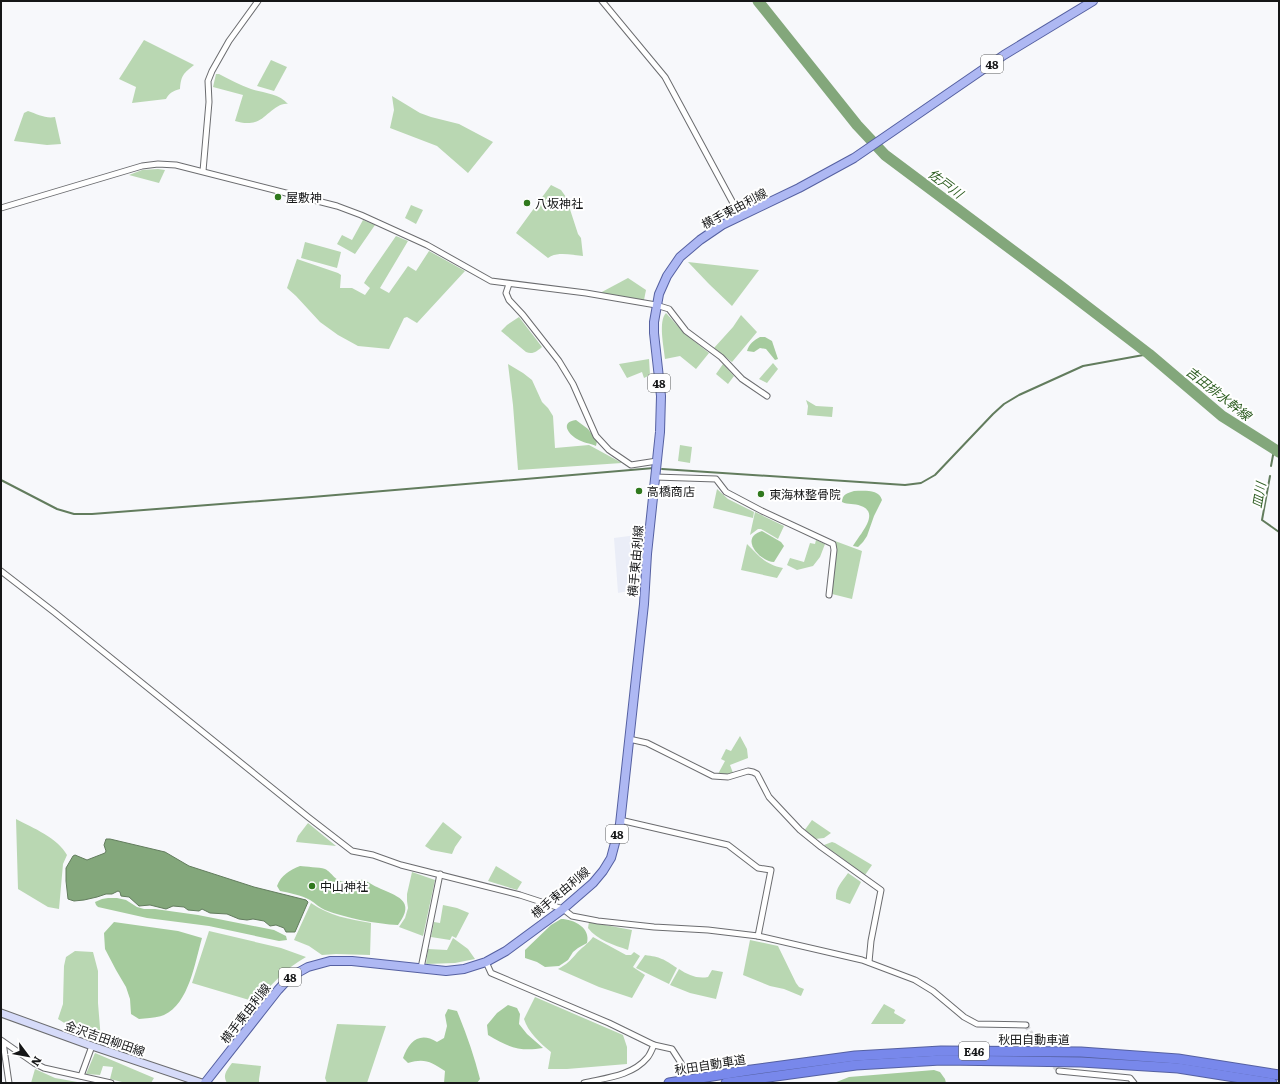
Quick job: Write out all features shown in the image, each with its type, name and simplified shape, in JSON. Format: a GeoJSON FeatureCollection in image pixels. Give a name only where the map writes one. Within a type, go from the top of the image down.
{"type":"FeatureCollection","features":[{"type":"Feature","properties":{"kind":"highway","name":"秋田自動車道"},"geometry":{"type":"LineString","coordinates":[[669,1083],[855,1056],[941,1051],[1081,1052],[1178,1059],[1279,1075]]}},
{"type":"Feature","properties":{"kind":"highway","name":"秋田自動車道"},"geometry":{"type":"LineString","coordinates":[[726,1083],[856,1065],[949,1060],[1081,1062],[1178,1068],[1272,1083]]}},
{"type":"Feature","properties":{"kind":"main road","name":"横手東由利線"},"geometry":{"type":"LineString","coordinates":[[205,1083],[278,990],[290,978],[308,967],[330,961],[352,961],[455,971],[486,962],[506,951],[563,909],[603,871],[611,858],[620,820],[630,739],[657,462],[661,396],[654,333],[656,305],[659,291],[667,276],[680,257],[700,240],[722,225],[799,188],[854,158],[1004,55],[1093,1]]}},
{"type":"Feature","properties":{"kind":"main road","name":"金沢吉田柳田線"},"geometry":{"type":"LineString","coordinates":[[1,1013],[92,1046],[202,1083]]}},
{"type":"Feature","properties":{"kind":"street"},"geometry":{"type":"LineString","coordinates":[[203,171],[209,102],[208,81],[229,41],[258,1]]}},
{"type":"Feature","properties":{"kind":"street"},"geometry":{"type":"LineString","coordinates":[[602,1],[665,77],[740,216]]}},
{"type":"Feature","properties":{"kind":"street"},"geometry":{"type":"LineString","coordinates":[[1,208],[142,166],[158,164],[176,165],[203,171],[338,206],[427,245],[491,281],[586,293],[656,305],[669,309],[686,331],[721,357],[742,379],[767,396]]}},
{"type":"Feature","properties":{"kind":"street"},"geometry":{"type":"LineString","coordinates":[[509,284],[506,293],[509,300],[523,315],[559,361],[573,384],[596,436],[610,450],[631,465],[657,462]]}},
{"type":"Feature","properties":{"kind":"street"},"geometry":{"type":"LineString","coordinates":[[655,477],[716,479],[726,492],[762,511],[833,544],[834,550],[829,595]]}},
{"type":"Feature","properties":{"kind":"street"},"geometry":{"type":"LineString","coordinates":[[1,571],[54,612],[308,818],[352,851],[373,855],[401,865],[520,895],[563,909],[572,916],[598,921],[654,927],[708,930],[758,936],[869,962],[915,980],[933,991],[964,1017],[977,1024],[1026,1025]]}},
{"type":"Feature","properties":{"kind":"street"},"geometry":{"type":"LineString","coordinates":[[630,739],[647,743],[713,776],[728,777],[748,771],[753,772],[756,774],[769,797],[800,830],[821,847],[882,890],[871,941],[869,962]]}},
{"type":"Feature","properties":{"kind":"street"},"geometry":{"type":"LineString","coordinates":[[620,820],[728,845],[758,868],[770,870],[758,936]]}},
{"type":"Feature","properties":{"kind":"street"},"geometry":{"type":"LineString","coordinates":[[421,968],[440,874]]}},
{"type":"Feature","properties":{"kind":"street"},"geometry":{"type":"LineString","coordinates":[[486,962],[491,973],[594,1017],[654,1045],[672,1049],[681,1063]]}},
{"type":"Feature","properties":{"kind":"street"},"geometry":{"type":"LineString","coordinates":[[2,1041],[34,1063],[44,1068],[111,1083]]}},
{"type":"Feature","properties":{"kind":"street"},"geometry":{"type":"LineString","coordinates":[[2,1041],[9,1083]]}},
{"type":"Feature","properties":{"kind":"street"},"geometry":{"type":"LineString","coordinates":[[584,1083],[622,1075],[635,1068],[647,1058],[654,1045]]}},
{"type":"Feature","properties":{"kind":"street"},"geometry":{"type":"LineString","coordinates":[[81,1076],[92,1046]]}},
{"type":"Feature","properties":{"kind":"street"},"geometry":{"type":"LineString","coordinates":[[1059,1071],[1130,1078],[1134,1083]]}},
{"type":"Feature","properties":{"kind":"shaded area"},"geometry":{"type":"Polygon","coordinates":[[[144,40],[194,65],[188,70],[181,80],[180,89],[172,92],[166,99],[132,103],[136,87],[119,79],[144,40]]]}},
{"type":"Feature","properties":{"kind":"shaded area"},"geometry":{"type":"Polygon","coordinates":[[[271,60],[287,67],[274,91],[257,86],[271,60]]]}},
{"type":"Feature","properties":{"kind":"shaded area"},"geometry":{"type":"Polygon","coordinates":[[[216,74],[251,89],[276,95],[288,104],[279,106],[259,121],[245,123],[235,121],[243,95],[213,87],[216,74]]]}},
{"type":"Feature","properties":{"kind":"shaded area"},"geometry":{"type":"Polygon","coordinates":[[[392,96],[420,113],[459,124],[493,142],[468,173],[437,146],[390,128],[394,110],[392,96]]]}},
{"type":"Feature","properties":{"kind":"shaded area"},"geometry":{"type":"Polygon","coordinates":[[[28,111],[45,117],[55,117],[61,144],[47,145],[14,141],[24,113],[28,111]]]}},
{"type":"Feature","properties":{"kind":"shaded area"},"geometry":{"type":"Polygon","coordinates":[[[142,170],[165,170],[159,183],[129,175],[142,170]]]}},
{"type":"Feature","properties":{"kind":"shaded area"},"geometry":{"type":"Polygon","coordinates":[[[551,185],[561,190],[566,197],[578,234],[581,238],[583,256],[560,254],[548,258],[516,233],[551,185]]]}},
{"type":"Feature","properties":{"kind":"shaded area"},"geometry":{"type":"Polygon","coordinates":[[[411,205],[423,210],[416,224],[405,218],[411,205]]]}},
{"type":"Feature","properties":{"kind":"shaded area"},"geometry":{"type":"Polygon","coordinates":[[[363,220],[375,225],[355,254],[337,244],[342,235],[352,240],[363,220]]]}},
{"type":"Feature","properties":{"kind":"shaded area"},"geometry":{"type":"Polygon","coordinates":[[[396,236],[408,241],[380,288],[389,293],[408,266],[416,271],[429,251],[465,271],[417,323],[407,317],[404,318],[389,349],[358,346],[338,335],[320,322],[287,288],[297,259],[338,273],[341,275],[340,288],[352,288],[365,295],[370,288],[364,283],[396,236]]]}},
{"type":"Feature","properties":{"kind":"shaded area"},"geometry":{"type":"Polygon","coordinates":[[[305,242],[341,252],[337,268],[301,258],[305,242]]]}},
{"type":"Feature","properties":{"kind":"shaded area"},"geometry":{"type":"Polygon","coordinates":[[[688,262],[759,270],[732,306],[688,262]]]}},
{"type":"Feature","properties":{"kind":"shaded area"},"geometry":{"type":"Polygon","coordinates":[[[628,278],[646,290],[644,300],[600,293],[628,278]]]}},
{"type":"Feature","properties":{"kind":"shaded area"},"geometry":{"type":"Polygon","coordinates":[[[666,313],[684,333],[709,353],[696,369],[680,356],[665,359],[662,322],[666,313]]]}},
{"type":"Feature","properties":{"kind":"shaded area"},"geometry":{"type":"Polygon","coordinates":[[[741,315],[757,332],[732,362],[714,348],[733,327],[741,315]]]}},
{"type":"Feature","properties":{"kind":"shaded area"},"geometry":{"type":"Polygon","coordinates":[[[519,317],[542,347],[535,352],[526,352],[501,331],[519,317]]]}},
{"type":"Feature","properties":{"kind":"shaded area"},"geometry":{"type":"Polygon","coordinates":[[[760,337],[765,337],[772,341],[778,359],[775,360],[766,349],[760,348],[754,352],[747,351],[752,342],[760,337]]]}},
{"type":"Feature","properties":{"kind":"shaded area"},"geometry":{"type":"Polygon","coordinates":[[[649,359],[650,375],[644,378],[642,372],[627,378],[619,364],[649,359]]]}},
{"type":"Feature","properties":{"kind":"shaded area"},"geometry":{"type":"Polygon","coordinates":[[[773,363],[778,369],[767,383],[759,379],[773,363]]]}},
{"type":"Feature","properties":{"kind":"shaded area"},"geometry":{"type":"Polygon","coordinates":[[[508,364],[532,380],[542,402],[553,416],[555,448],[589,445],[622,463],[518,470],[508,364]]]}},
{"type":"Feature","properties":{"kind":"shaded area"},"geometry":{"type":"Polygon","coordinates":[[[723,364],[734,376],[728,384],[716,374],[723,364]]]}},
{"type":"Feature","properties":{"kind":"shaded area"},"geometry":{"type":"Polygon","coordinates":[[[806,400],[816,406],[833,407],[832,417],[807,415],[808,406],[806,400]]]}},
{"type":"Feature","properties":{"kind":"shaded area"},"geometry":{"type":"Polygon","coordinates":[[[576,420],[588,429],[597,441],[596,446],[579,440],[571,434],[567,428],[568,423],[576,420]]]}},
{"type":"Feature","properties":{"kind":"shaded area"},"geometry":{"type":"Polygon","coordinates":[[[680,445],[692,447],[690,463],[678,461],[680,445]]]}},
{"type":"Feature","properties":{"kind":"shaded area"},"geometry":{"type":"Polygon","coordinates":[[[717,489],[728,499],[754,512],[753,518],[713,508],[717,489]]]}},
{"type":"Feature","properties":{"kind":"shaded area"},"geometry":{"type":"Polygon","coordinates":[[[854,491],[874,492],[880,496],[882,500],[874,516],[867,536],[858,547],[853,546],[867,524],[869,514],[867,509],[861,506],[842,502],[844,496],[854,491]]]}},
{"type":"Feature","properties":{"kind":"shaded area"},"geometry":{"type":"Polygon","coordinates":[[[755,512],[784,526],[778,539],[761,529],[758,529],[750,535],[755,512]]]}},
{"type":"Feature","properties":{"kind":"shaded area"},"geometry":{"type":"Polygon","coordinates":[[[762,531],[781,542],[784,546],[774,562],[763,558],[758,554],[752,544],[752,539],[755,534],[762,531]]]}},
{"type":"Feature","properties":{"kind":"shaded area"},"geometry":{"type":"Polygon","coordinates":[[[644,534],[639,589],[618,593],[614,538],[644,534]]]}},
{"type":"Feature","properties":{"kind":"shaded area"},"geometry":{"type":"Polygon","coordinates":[[[816,540],[825,544],[820,557],[813,566],[797,570],[787,565],[790,558],[804,562],[810,543],[815,544],[816,540]]]}},
{"type":"Feature","properties":{"kind":"shaded area"},"geometry":{"type":"Polygon","coordinates":[[[835,541],[862,551],[852,599],[832,594],[837,549],[835,541]]]}},
{"type":"Feature","properties":{"kind":"shaded area"},"geometry":{"type":"Polygon","coordinates":[[[747,544],[767,562],[783,568],[777,578],[741,570],[747,544]]]}},
{"type":"Feature","properties":{"kind":"shaded area"},"geometry":{"type":"Polygon","coordinates":[[[740,736],[747,749],[748,758],[730,765],[733,773],[722,775],[718,774],[725,761],[721,759],[726,749],[731,751],[740,736]]]}},
{"type":"Feature","properties":{"kind":"shaded area"},"geometry":{"type":"Polygon","coordinates":[[[16,819],[58,843],[67,855],[63,864],[59,909],[48,907],[18,889],[16,819]]]}},
{"type":"Feature","properties":{"kind":"shaded area"},"geometry":{"type":"Polygon","coordinates":[[[812,820],[831,833],[824,838],[815,839],[804,831],[812,820]]]}},
{"type":"Feature","properties":{"kind":"shaded area"},"geometry":{"type":"Polygon","coordinates":[[[443,822],[462,837],[452,854],[431,850],[425,846],[443,822]]]}},
{"type":"Feature","properties":{"kind":"shaded area"},"geometry":{"type":"Polygon","coordinates":[[[308,823],[336,846],[296,842],[298,836],[308,823]]]}},
{"type":"Feature","properties":{"kind":"shaded area"},"geometry":{"type":"Polygon","coordinates":[[[106,839],[165,852],[189,866],[254,887],[306,900],[308,902],[295,932],[286,932],[284,928],[276,925],[270,926],[264,921],[239,919],[227,914],[210,913],[202,909],[199,911],[173,906],[166,909],[150,905],[139,906],[129,897],[121,896],[120,892],[118,891],[112,894],[106,894],[84,900],[74,901],[68,899],[66,868],[73,856],[75,855],[87,860],[105,853],[106,851],[104,845],[106,839]]]}},
{"type":"Feature","properties":{"kind":"shaded area"},"geometry":{"type":"Polygon","coordinates":[[[832,842],[872,865],[865,875],[824,845],[832,842]]]}},
{"type":"Feature","properties":{"kind":"shaded area"},"geometry":{"type":"Polygon","coordinates":[[[300,866],[325,869],[338,880],[345,882],[361,880],[367,881],[402,900],[405,904],[403,917],[398,925],[342,916],[321,908],[307,898],[280,891],[277,886],[283,876],[289,871],[300,866]]]}},
{"type":"Feature","properties":{"kind":"shaded area"},"geometry":{"type":"Polygon","coordinates":[[[496,866],[522,882],[517,890],[488,881],[496,866]]]}},
{"type":"Feature","properties":{"kind":"shaded area"},"geometry":{"type":"Polygon","coordinates":[[[412,872],[435,880],[423,936],[399,927],[405,918],[408,908],[407,894],[412,872]]]}},
{"type":"Feature","properties":{"kind":"shaded area"},"geometry":{"type":"Polygon","coordinates":[[[848,873],[861,882],[850,904],[836,899],[838,888],[848,873]]]}},
{"type":"Feature","properties":{"kind":"shaded area"},"geometry":{"type":"Polygon","coordinates":[[[108,898],[126,900],[137,907],[144,909],[155,909],[198,915],[274,930],[286,936],[287,940],[279,941],[209,926],[147,918],[98,907],[96,905],[95,902],[108,898]]]}},
{"type":"Feature","properties":{"kind":"shaded area"},"geometry":{"type":"Polygon","coordinates":[[[311,903],[332,914],[371,923],[370,955],[322,955],[309,946],[294,940],[311,903]]]}},
{"type":"Feature","properties":{"kind":"shaded area"},"geometry":{"type":"Polygon","coordinates":[[[443,905],[457,908],[469,913],[456,938],[452,936],[450,940],[431,937],[434,922],[440,923],[443,905]]]}},
{"type":"Feature","properties":{"kind":"shaded area"},"geometry":{"type":"Polygon","coordinates":[[[561,919],[566,919],[580,925],[584,929],[588,938],[587,943],[573,952],[568,960],[559,966],[545,967],[537,962],[525,958],[525,950],[551,925],[561,919]]]}},
{"type":"Feature","properties":{"kind":"shaded area"},"geometry":{"type":"Polygon","coordinates":[[[114,922],[178,931],[202,938],[190,981],[180,1002],[173,1010],[164,1015],[139,1019],[131,1014],[130,999],[126,987],[105,949],[104,933],[114,922]]]}},
{"type":"Feature","properties":{"kind":"shaded area"},"geometry":{"type":"Polygon","coordinates":[[[589,922],[632,930],[628,950],[606,942],[596,936],[588,928],[589,922]]]}},
{"type":"Feature","properties":{"kind":"shaded area"},"geometry":{"type":"Polygon","coordinates":[[[209,931],[281,948],[306,957],[285,972],[256,1002],[192,983],[209,931]]]}},
{"type":"Feature","properties":{"kind":"shaded area"},"geometry":{"type":"Polygon","coordinates":[[[593,937],[626,955],[631,955],[634,952],[640,956],[633,967],[645,975],[632,998],[599,987],[558,969],[570,961],[593,937]]]}},
{"type":"Feature","properties":{"kind":"shaded area"},"geometry":{"type":"Polygon","coordinates":[[[453,938],[468,949],[475,959],[455,963],[426,964],[428,949],[447,950],[453,938]]]}},
{"type":"Feature","properties":{"kind":"shaded area"},"geometry":{"type":"Polygon","coordinates":[[[750,940],[778,946],[796,983],[799,987],[804,989],[801,996],[743,975],[750,940]]]}},
{"type":"Feature","properties":{"kind":"shaded area"},"geometry":{"type":"Polygon","coordinates":[[[75,951],[93,952],[98,971],[98,1003],[101,1040],[90,1039],[58,1019],[63,1004],[64,966],[66,957],[75,951]]]}},
{"type":"Feature","properties":{"kind":"shaded area"},"geometry":{"type":"Polygon","coordinates":[[[645,955],[662,959],[677,968],[669,984],[636,968],[645,955]]]}},
{"type":"Feature","properties":{"kind":"shaded area"},"geometry":{"type":"Polygon","coordinates":[[[679,969],[696,977],[708,977],[712,970],[723,972],[716,999],[690,993],[670,985],[679,969]]]}},
{"type":"Feature","properties":{"kind":"shaded area"},"geometry":{"type":"Polygon","coordinates":[[[535,997],[623,1035],[627,1047],[627,1064],[567,1069],[548,1069],[551,1052],[531,1033],[524,1019],[535,997]]]}},
{"type":"Feature","properties":{"kind":"shaded area"},"geometry":{"type":"Polygon","coordinates":[[[884,1004],[895,1010],[894,1013],[906,1020],[903,1024],[871,1024],[884,1004]]]}},
{"type":"Feature","properties":{"kind":"shaded area"},"geometry":{"type":"Polygon","coordinates":[[[508,1005],[517,1008],[520,1014],[519,1024],[527,1034],[543,1048],[514,1048],[488,1035],[487,1025],[497,1013],[508,1005]]]}},
{"type":"Feature","properties":{"kind":"shaded area"},"geometry":{"type":"Polygon","coordinates":[[[448,1009],[457,1011],[480,1079],[477,1083],[444,1083],[445,1071],[432,1063],[419,1061],[408,1063],[403,1058],[408,1047],[420,1038],[425,1037],[437,1042],[444,1038],[447,1026],[445,1015],[448,1009]]]}},
{"type":"Feature","properties":{"kind":"shaded area"},"geometry":{"type":"Polygon","coordinates":[[[337,1024],[386,1026],[367,1083],[327,1083],[325,1078],[337,1024]]]}},
{"type":"Feature","properties":{"kind":"shaded area"},"geometry":{"type":"Polygon","coordinates":[[[95,1053],[154,1078],[151,1083],[126,1083],[110,1079],[113,1067],[103,1066],[100,1075],[86,1074],[95,1053]]]}},
{"type":"Feature","properties":{"kind":"shaded area"},"geometry":{"type":"Polygon","coordinates":[[[232,1063],[261,1066],[259,1083],[227,1083],[225,1075],[232,1063]]]}},
{"type":"Feature","properties":{"kind":"shaded area"},"geometry":{"type":"Polygon","coordinates":[[[35,1069],[55,1078],[83,1083],[31,1083],[35,1069]]]}},
{"type":"Feature","properties":{"kind":"shaded area"},"geometry":{"type":"Polygon","coordinates":[[[934,1070],[940,1072],[946,1083],[834,1083],[849,1077],[934,1070]]]}},
{"type":"Feature","properties":{"kind":"waterway","name":"佐戸川"},"geometry":{"type":"LineString","coordinates":[[758,1],[857,125],[885,155],[1149,354],[1222,416],[1279,452]]}},
{"type":"Feature","properties":{"kind":"waterway"},"geometry":{"type":"LineString","coordinates":[[662,469],[905,485],[921,483],[935,475],[993,414],[1004,404],[1019,395],[1083,366],[1149,354]]}},
{"type":"Feature","properties":{"kind":"waterway","name":"皿川"},"geometry":{"type":"LineString","coordinates":[[1271,466],[1274,450]]}},
{"type":"Feature","properties":{"kind":"waterway"},"geometry":{"type":"LineString","coordinates":[[1,480],[57,509],[74,514],[92,514],[654,468]]}},
{"type":"Feature","properties":{"kind":"waterway","name":"皿川"},"geometry":{"type":"LineString","coordinates":[[1270,476],[1262,520],[1279,532]]}},
{"type":"Feature","properties":{"kind":"tunnel"},"geometry":{"type":"LineString","coordinates":[[1026,1025],[1042,1052]]}},
{"type":"Feature","properties":{"kind":"tunnel"},"geometry":{"type":"LineString","coordinates":[[1049,1061],[1059,1071]]}},
{"type":"Feature","properties":{"kind":"tunnel"},"geometry":{"type":"LineString","coordinates":[[681,1063],[685,1082]]}},
{"type":"Feature","properties":{"kind":"place","name":"屋敷神"},"geometry":{"type":"Point","coordinates":[278,197]}},
{"type":"Feature","properties":{"kind":"place","name":"八坂神社"},"geometry":{"type":"Point","coordinates":[527,203]}},
{"type":"Feature","properties":{"kind":"place","name":"高橋商店"},"geometry":{"type":"Point","coordinates":[639,491]}},
{"type":"Feature","properties":{"kind":"place","name":"東海林整骨院"},"geometry":{"type":"Point","coordinates":[761,494]}},
{"type":"Feature","properties":{"kind":"place","name":"中山神社"},"geometry":{"type":"Point","coordinates":[312,886]}},
{"type":"Feature","properties":{"kind":"water label","name":"吉田排水幹線"},"geometry":{"type":"Point","coordinates":[1219,393]}}]}
